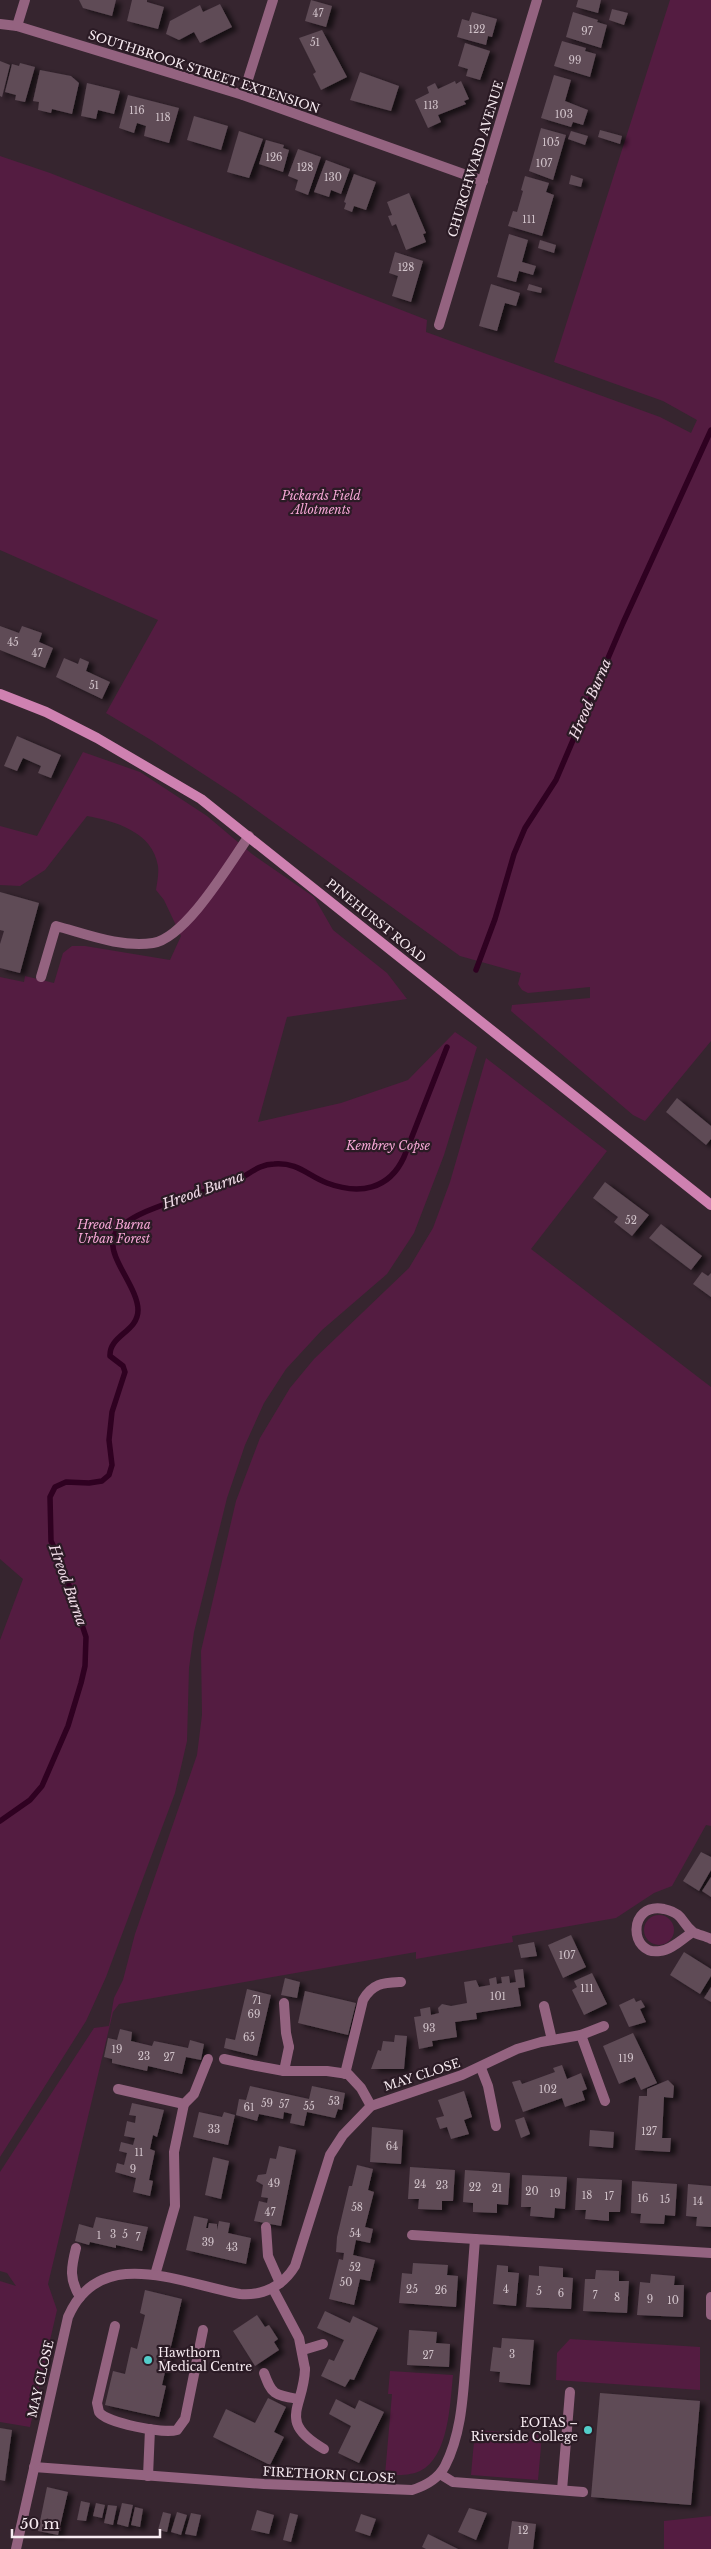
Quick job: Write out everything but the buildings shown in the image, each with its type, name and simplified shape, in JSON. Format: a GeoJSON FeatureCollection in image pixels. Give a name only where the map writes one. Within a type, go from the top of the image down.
{"type":"FeatureCollection","features":[{"type":"Feature","properties":{"kind":"street"},"geometry":{"type":"LineString","coordinates":[[17,26],[25,0]]}},
{"type":"Feature","properties":{"kind":"street"},"geometry":{"type":"LineString","coordinates":[[243,95],[273,0]]}},
{"type":"Feature","properties":{"kind":"street","name":"CHURCHWARD AVENUE"},"geometry":{"type":"LineString","coordinates":[[438,325],[537,0]]}},
{"type":"Feature","properties":{"kind":"street","name":"SOUTHBROOK STREET EXTENSION"},"geometry":{"type":"LineString","coordinates":[[0,24],[17,26],[243,95],[483,181]]}},
{"type":"Feature","properties":{"kind":"street","name":"PINEHURST ROAD"},"geometry":{"type":"LineString","coordinates":[[0,694],[68,723],[151,768],[201,799],[711,1206]]}},
{"type":"Feature","properties":{"kind":"street"},"geometry":{"type":"LineString","coordinates":[[40,977],[56,926],[117,942],[154,943],[170,936],[192,917],[249,836]]}},
{"type":"Feature","properties":{"kind":"street"},"geometry":{"type":"LineString","coordinates":[[694,1932],[666,1950],[656,1951],[641,1944],[636,1928],[644,1913],[658,1909],[676,1914],[694,1932],[711,1939]]}},
{"type":"Feature","properties":{"kind":"street"},"geometry":{"type":"LineString","coordinates":[[346,2074],[363,2000],[368,1992],[377,1984],[401,1982]]}},
{"type":"Feature","properties":{"kind":"street"},"geometry":{"type":"LineString","coordinates":[[284,2002],[289,2047],[284,2071]]}},
{"type":"Feature","properties":{"kind":"street"},"geometry":{"type":"LineString","coordinates":[[544,2006],[552,2040]]}},
{"type":"Feature","properties":{"kind":"street","name":"MAY CLOSE"},"geometry":{"type":"LineString","coordinates":[[16,2549],[68,2318],[80,2297],[99,2281],[112,2275],[130,2273],[155,2275],[240,2294],[261,2293],[276,2286],[292,2272],[299,2257],[323,2172],[332,2149],[370,2106],[480,2068],[510,2052],[552,2040],[581,2035],[604,2026]]}},
{"type":"Feature","properties":{"kind":"street"},"geometry":{"type":"LineString","coordinates":[[581,2035],[605,2101]]}},
{"type":"Feature","properties":{"kind":"street"},"geometry":{"type":"LineString","coordinates":[[155,2275],[175,2206],[174,2152],[184,2104],[194,2094],[208,2059]]}},
{"type":"Feature","properties":{"kind":"street"},"geometry":{"type":"LineString","coordinates":[[224,2059],[284,2071],[327,2071],[346,2074],[357,2083],[370,2106]]}},
{"type":"Feature","properties":{"kind":"street","name":"MAY CLOSE"},"geometry":{"type":"LineString","coordinates":[[480,2068],[488,2086],[496,2126]]}},
{"type":"Feature","properties":{"kind":"street"},"geometry":{"type":"LineString","coordinates":[[118,2089],[184,2104]]}},
{"type":"Feature","properties":{"kind":"street"},"geometry":{"type":"LineString","coordinates":[[266,2227],[268,2256],[276,2286],[303,2350],[305,2369],[296,2413],[300,2429],[309,2441],[324,2449]]}},
{"type":"Feature","properties":{"kind":"street"},"geometry":{"type":"LineString","coordinates":[[412,2235],[711,2253]]}},
{"type":"Feature","properties":{"kind":"street"},"geometry":{"type":"LineString","coordinates":[[475,2239],[460,2417],[450,2452],[440,2474],[453,2482],[583,2492]]}},
{"type":"Feature","properties":{"kind":"street"},"geometry":{"type":"LineString","coordinates":[[76,2248],[70,2273],[74,2287],[80,2297]]}},
{"type":"Feature","properties":{"kind":"street"},"geometry":{"type":"LineString","coordinates":[[711,2297],[711,2315]]}},
{"type":"Feature","properties":{"kind":"street"},"geometry":{"type":"LineString","coordinates":[[115,2326],[97,2403],[99,2412],[108,2419],[150,2429],[173,2431],[183,2424],[203,2330]]}},
{"type":"Feature","properties":{"kind":"street"},"geometry":{"type":"LineString","coordinates":[[303,2350],[323,2344]]}},
{"type":"Feature","properties":{"kind":"street"},"geometry":{"type":"LineString","coordinates":[[264,2372],[272,2392],[298,2399]]}},
{"type":"Feature","properties":{"kind":"street"},"geometry":{"type":"LineString","coordinates":[[562,2490],[570,2392]]}},
{"type":"Feature","properties":{"kind":"street"},"geometry":{"type":"LineString","coordinates":[[148,2476],[150,2429]]}},
{"type":"Feature","properties":{"kind":"street","name":"FIRETHORN CLOSE"},"geometry":{"type":"LineString","coordinates":[[34,2467],[398,2491],[418,2488],[440,2474]]}},
{"type":"Feature","properties":{"kind":"green space","name":"Pickards Field Allotments"},"geometry":{"type":"Polygon","coordinates":[[[670,0],[711,0],[711,1041],[645,1121],[633,1115],[511,1011],[512,1005],[590,998],[590,987],[528,993],[522,990],[518,984],[521,973],[460,956],[237,796],[106,713],[158,620],[0,550],[0,156],[50,173],[427,320],[426,332],[660,417],[691,433],[697,420],[663,401],[554,362],[670,0]]]}},
{"type":"Feature","properties":{"kind":"green space"},"geometry":{"type":"Polygon","coordinates":[[[83,752],[140,772],[207,816],[252,854],[314,897],[333,930],[387,973],[407,999],[287,1017],[258,1122],[341,1103],[408,1080],[455,1032],[477,1047],[444,1155],[414,1233],[387,1274],[322,1330],[286,1369],[264,1403],[245,1445],[227,1498],[194,1632],[189,1668],[187,1741],[175,1793],[106,1977],[86,2021],[0,2157],[0,1640],[23,1579],[0,1559],[0,977],[24,982],[25,976],[54,983],[63,953],[72,946],[85,946],[170,960],[181,936],[164,900],[156,890],[158,866],[155,854],[141,837],[131,830],[109,821],[87,816],[45,870],[20,886],[0,885],[0,826],[37,836],[83,752]]]}},
{"type":"Feature","properties":{"kind":"green space"},"geometry":{"type":"Polygon","coordinates":[[[486,1058],[607,1151],[531,1249],[711,1387],[711,1826],[706,1825],[672,1886],[654,1893],[616,1918],[512,1936],[513,1942],[416,1959],[416,1952],[119,2004],[113,2012],[48,2284],[57,2310],[30,2427],[0,2422],[0,2281],[16,2286],[7,2273],[0,2271],[0,2172],[94,2028],[109,2026],[114,1998],[123,1980],[135,1934],[197,1755],[202,1715],[201,1651],[236,1501],[260,1438],[290,1388],[314,1359],[409,1268],[433,1228],[450,1182],[486,1058]]]}},
{"type":"Feature","properties":{"kind":"green space"},"geometry":{"type":"Polygon","coordinates":[[[659,1915],[665,1916],[673,1924],[673,1936],[665,1944],[659,1945],[653,1944],[645,1936],[644,1930],[645,1924],[653,1916],[659,1915]]]}},
{"type":"Feature","properties":{"kind":"green space"},"geometry":{"type":"Polygon","coordinates":[[[570,2339],[700,2347],[700,2390],[556,2380],[557,2353],[570,2339]]]}},
{"type":"Feature","properties":{"kind":"green space"},"geometry":{"type":"Polygon","coordinates":[[[390,2371],[453,2375],[449,2414],[437,2454],[430,2464],[420,2471],[411,2474],[385,2475],[392,2394],[388,2394],[390,2371]]]}},
{"type":"Feature","properties":{"kind":"green space"},"geometry":{"type":"Polygon","coordinates":[[[475,2430],[542,2435],[538,2480],[471,2475],[475,2430]]]}},
{"type":"Feature","properties":{"kind":"green space"},"geometry":{"type":"Polygon","coordinates":[[[711,2516],[711,2549],[664,2549],[664,2521],[711,2516]]]}},
{"type":"Feature","properties":{"kind":"waterway","name":"Hreod Burna"},"geometry":{"type":"LineString","coordinates":[[476,970],[495,919],[514,854],[525,828],[556,780],[623,623],[711,430]]}},
{"type":"Feature","properties":{"kind":"waterway","name":"Hreod Burna"},"geometry":{"type":"LineString","coordinates":[[0,1821],[30,1800],[42,1786],[68,1726],[85,1666],[86,1637],[62,1564],[51,1541],[50,1497],[55,1487],[66,1482],[89,1483],[102,1481],[109,1475],[112,1465],[109,1440],[112,1412],[125,1372],[123,1366],[110,1356],[111,1349],[118,1338],[133,1324],[138,1310],[134,1292],[115,1255],[113,1239],[119,1229],[131,1219],[147,1211],[233,1182],[263,1166],[290,1165],[327,1183],[350,1189],[372,1187],[381,1183],[398,1168],[404,1157],[447,1047]]}},
{"type":"Feature","properties":{"kind":"place","name":"Hawthorn Medical Centre"},"geometry":{"type":"Point","coordinates":[148,2360]}},
{"type":"Feature","properties":{"kind":"place","name":"EOTAS – Riverside College"},"geometry":{"type":"Point","coordinates":[588,2430]}},
{"type":"Feature","properties":{"kind":"park label","name":"Kembrey Copse"},"geometry":{"type":"Point","coordinates":[388,1146]}},
{"type":"Feature","properties":{"kind":"park label","name":"Hreod Burna Urban Forest"},"geometry":{"type":"Point","coordinates":[114,1232]}}]}
